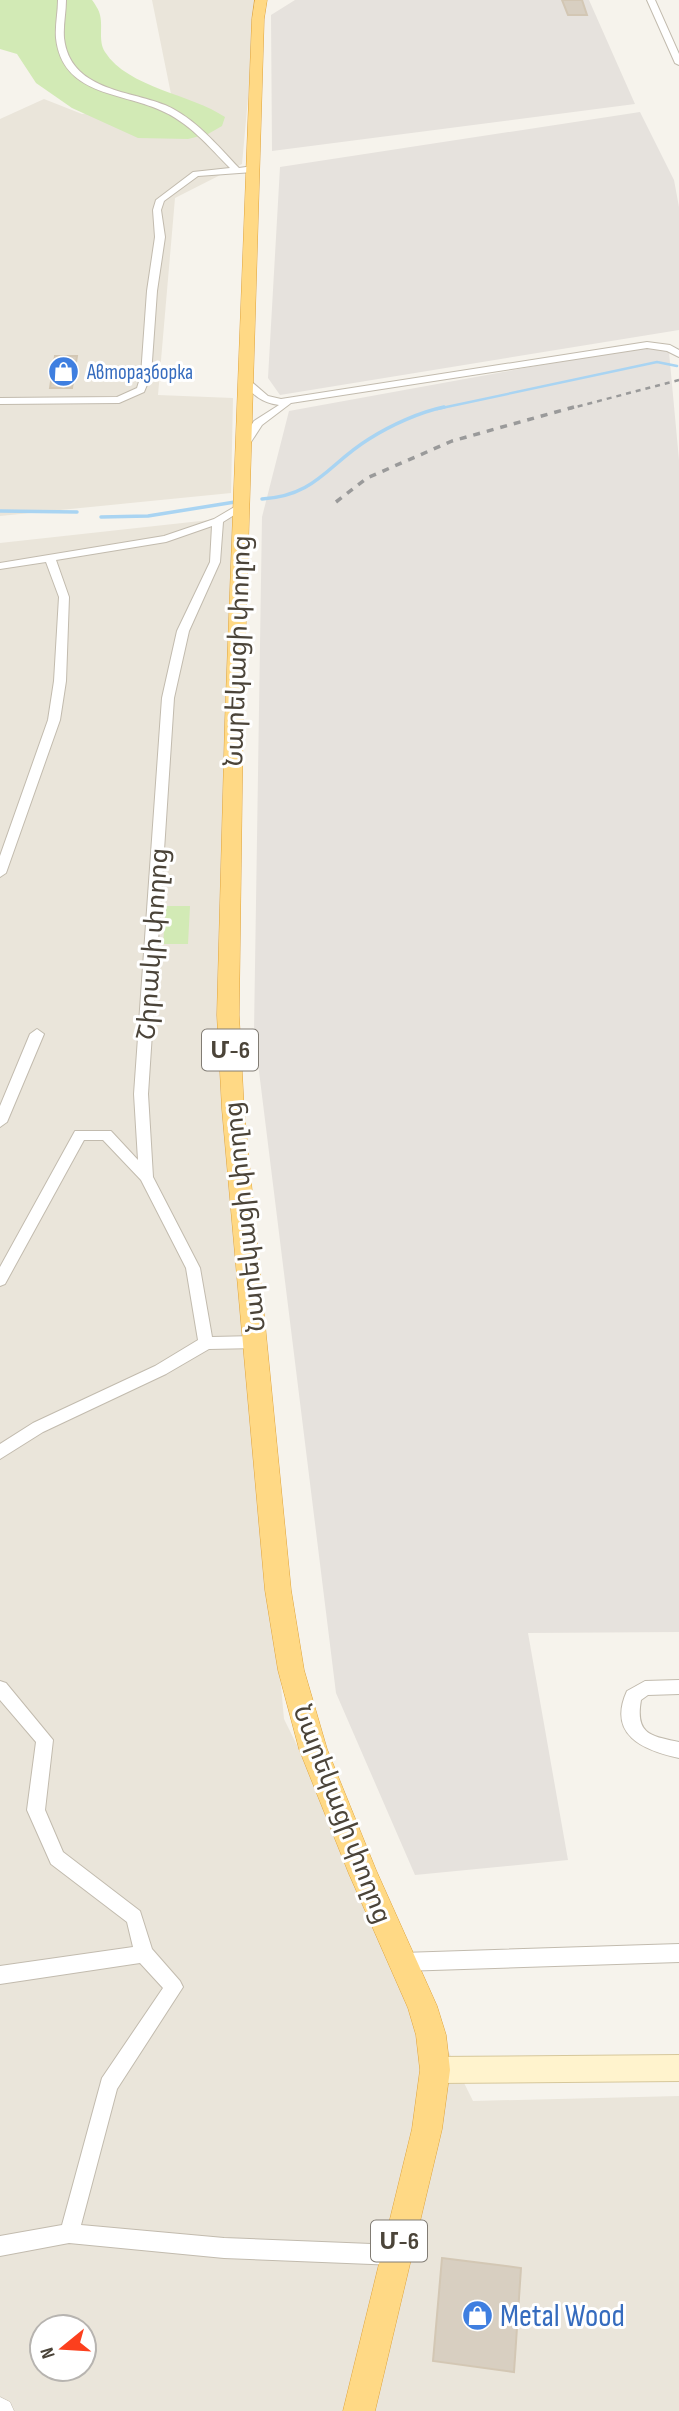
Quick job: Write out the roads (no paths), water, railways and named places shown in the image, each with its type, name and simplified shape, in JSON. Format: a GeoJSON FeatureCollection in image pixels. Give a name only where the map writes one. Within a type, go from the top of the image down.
{"type":"FeatureCollection","features":[{"type":"Feature","properties":{"kind":"highway","name":"Նարեկացի փողոց"},"geometry":{"type":"LineString","coordinates":[[261,0],[244,169],[245,443],[234,721],[228,1015],[233,1109],[278,1590],[299,1704],[313,1749],[358,1861],[422,2006],[431,2035],[435,2070]]}},
{"type":"Feature","properties":{"kind":"highway","name":"Մ-6"},"geometry":{"type":"LineString","coordinates":[[359,2411],[427,2129],[435,2070]]}},
{"type":"Feature","properties":{"kind":"main road"},"geometry":{"type":"LineString","coordinates":[[435,2070],[679,2068]]}},
{"type":"Feature","properties":{"kind":"street"},"geometry":{"type":"LineString","coordinates":[[62,0],[61,44],[66,60],[76,72],[98,89],[178,115],[244,169]]}},
{"type":"Feature","properties":{"kind":"street"},"geometry":{"type":"LineString","coordinates":[[651,0],[679,63]]}},
{"type":"Feature","properties":{"kind":"street"},"geometry":{"type":"LineString","coordinates":[[0,401],[119,400],[141,390],[146,374],[152,291],[160,237],[157,210],[160,200],[196,174],[244,169]]}},
{"type":"Feature","properties":{"kind":"street"},"geometry":{"type":"LineString","coordinates":[[246,380],[265,400],[281,402],[653,344],[679,343]]}},
{"type":"Feature","properties":{"kind":"street"},"geometry":{"type":"LineString","coordinates":[[653,344],[670,348],[679,354]]}},
{"type":"Feature","properties":{"kind":"street"},"geometry":{"type":"LineString","coordinates":[[245,443],[258,423],[270,413],[305,398]]}},
{"type":"Feature","properties":{"kind":"street"},"geometry":{"type":"LineString","coordinates":[[0,566],[166,539],[219,521],[243,505]]}},
{"type":"Feature","properties":{"kind":"street","name":"Շիրակի փողոց"},"geometry":{"type":"LineString","coordinates":[[206,1343],[193,1268],[146,1177],[141,1094],[168,698],[183,631],[215,562],[219,521]]}},
{"type":"Feature","properties":{"kind":"street"},"geometry":{"type":"LineString","coordinates":[[0,873],[54,720],[60,681],[64,597],[50,558]]}},
{"type":"Feature","properties":{"kind":"street"},"geometry":{"type":"LineString","coordinates":[[0,1122],[37,1034]]}},
{"type":"Feature","properties":{"kind":"street"},"geometry":{"type":"LineString","coordinates":[[0,1280],[80,1135],[106,1135],[146,1177]]}},
{"type":"Feature","properties":{"kind":"street"},"geometry":{"type":"LineString","coordinates":[[0,1453],[13,1441],[175,1364],[206,1343],[256,1342]]}},
{"type":"Feature","properties":{"kind":"street"},"geometry":{"type":"LineString","coordinates":[[679,1687],[645,1688],[633,1696],[630,1707],[631,1722],[636,1734],[647,1744],[679,1750]]}},
{"type":"Feature","properties":{"kind":"street"},"geometry":{"type":"LineString","coordinates":[[0,1688],[45,1740],[36,1810],[57,1858],[134,1917],[144,1954],[174,1987],[109,2085],[69,2233]]}},
{"type":"Feature","properties":{"kind":"street"},"geometry":{"type":"LineString","coordinates":[[402,1962],[679,1952]]}},
{"type":"Feature","properties":{"kind":"street"},"geometry":{"type":"LineString","coordinates":[[0,1975],[144,1954]]}},
{"type":"Feature","properties":{"kind":"street"},"geometry":{"type":"LineString","coordinates":[[0,2246],[69,2233],[224,2248],[396,2255]]}},
{"type":"Feature","properties":{"kind":"waterway"},"geometry":{"type":"LineString","coordinates":[[437,409],[657,362],[677,366]]}},
{"type":"Feature","properties":{"kind":"waterway"},"geometry":{"type":"LineString","coordinates":[[262,499],[296,492],[378,434],[396,424],[444,407]]}},
{"type":"Feature","properties":{"kind":"waterway"},"geometry":{"type":"LineString","coordinates":[[101,517],[148,516],[235,502]]}},
{"type":"Feature","properties":{"kind":"waterway"},"geometry":{"type":"LineString","coordinates":[[0,511],[77,512]]}},
{"type":"Feature","properties":{"kind":"railway"},"geometry":{"type":"LineString","coordinates":[[568,409],[679,380]]}},
{"type":"Feature","properties":{"kind":"railway"},"geometry":{"type":"LineString","coordinates":[[336,502],[367,478],[452,441],[574,407]]}},
{"type":"Feature","properties":{"kind":"place","name":"Авторазборка"},"geometry":{"type":"Point","coordinates":[64,372]}},
{"type":"Feature","properties":{"kind":"place","name":"Metal Wood"},"geometry":{"type":"Point","coordinates":[477,2315]}}]}
